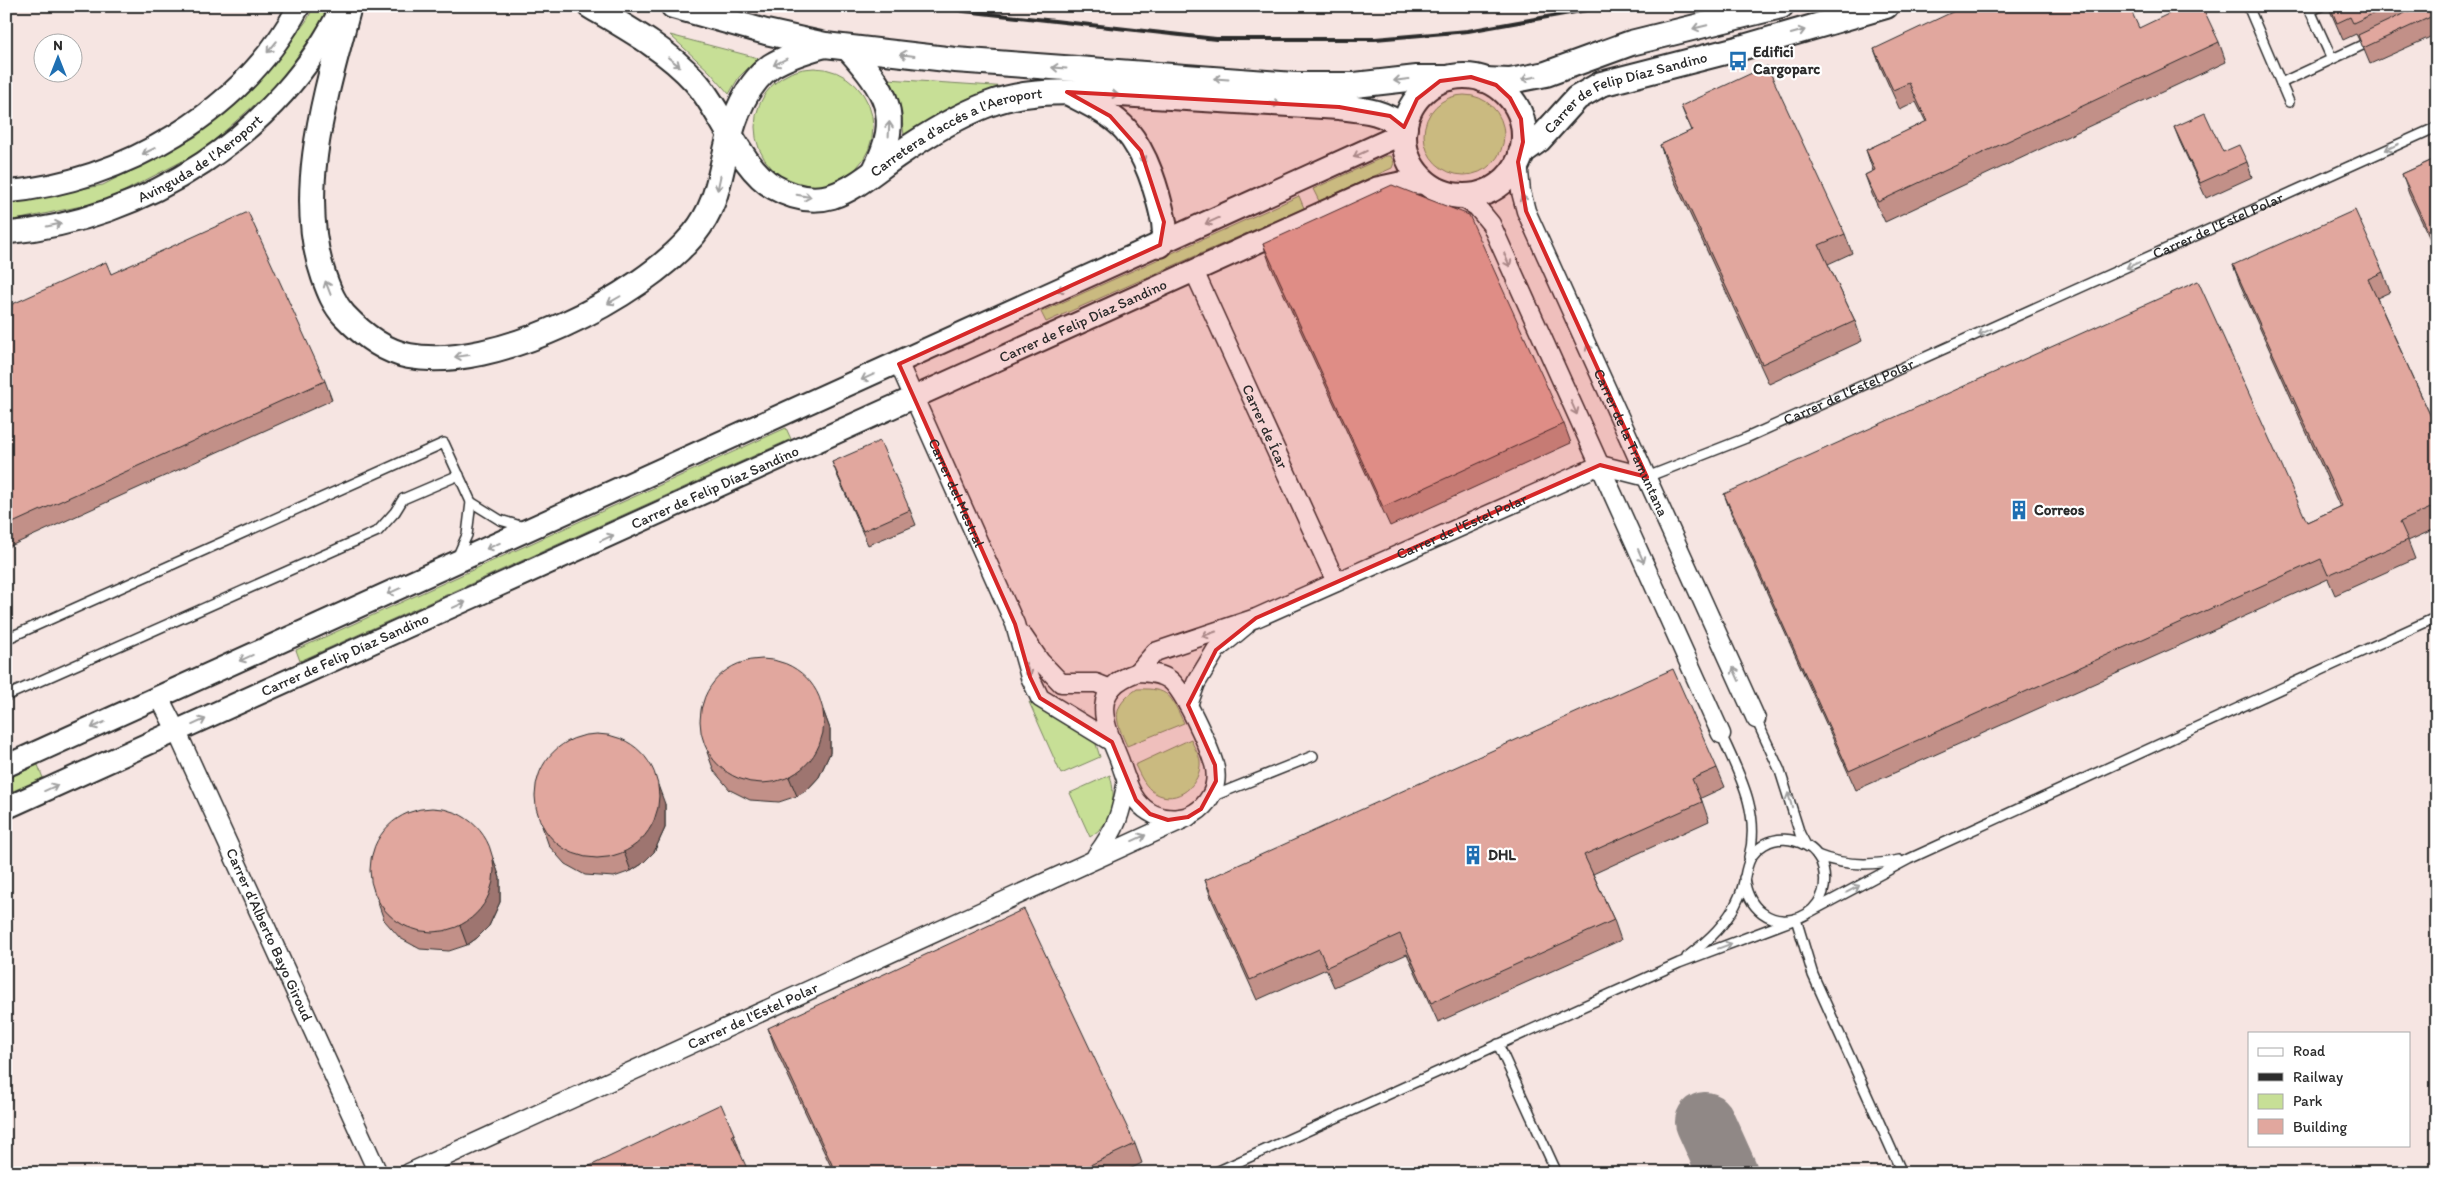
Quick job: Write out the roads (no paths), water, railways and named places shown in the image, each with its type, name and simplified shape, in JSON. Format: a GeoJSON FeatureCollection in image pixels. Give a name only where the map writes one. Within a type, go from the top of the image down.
{"type":"FeatureCollection","features":[{"type":"Feature","properties":{"kind":"main road"},"geometry":{"type":"LineString","coordinates":[[348,6],[316,153],[311,210],[313,232],[323,273],[331,295],[340,310],[362,332],[392,350],[409,356],[450,357],[500,348],[590,313],[631,289],[678,252],[708,215],[716,196],[729,135],[751,87],[762,74],[785,59],[825,45]]}},
{"type":"Feature","properties":{"kind":"main road","name":"Carretera d'accés a l'Aeroport"},"geometry":{"type":"LineString","coordinates":[[590,6],[634,33],[679,65],[706,94],[729,135],[761,175],[773,186],[788,193],[819,198],[835,195],[852,188],[874,174],[895,156],[928,136],[988,104],[1016,96],[1067,92],[1340,107],[1372,111],[1390,116],[1404,131]]}},
{"type":"Feature","properties":{"kind":"main road","name":"Carretera d'accés a l'Aeroport"},"geometry":{"type":"LineString","coordinates":[[673,6],[756,30],[825,45],[955,60],[1295,85],[1355,85],[1417,78],[1449,78]]}},
{"type":"Feature","properties":{"kind":"main road"},"geometry":{"type":"LineString","coordinates":[[1484,80],[1504,91],[1516,107],[1524,131],[1519,158],[1506,178],[1493,188],[1469,195],[1458,195],[1440,191],[1427,183],[1413,167],[1408,156],[1404,131],[1408,114],[1417,98],[1430,86],[1449,78],[1471,77],[1484,80],[1510,81],[1546,74],[1631,43],[1781,6]]}},
{"type":"Feature","properties":{"kind":"main road","name":"Carrer de Felip Díaz Sandino"},"geometry":{"type":"LineString","coordinates":[[1519,158],[1539,140],[1577,98],[1601,84],[1737,49],[1886,6]]}},
{"type":"Feature","properties":{"kind":"main road"},"geometry":{"type":"LineString","coordinates":[[848,48],[879,86],[889,116],[887,144],[874,174]]}},
{"type":"Feature","properties":{"kind":"main road"},"geometry":{"type":"LineString","coordinates":[[1067,92],[1110,116],[1125,129],[1141,151],[1164,222],[1165,233],[1160,245]]}},
{"type":"Feature","properties":{"kind":"street","name":"Avinguda de l'Aeroport"},"geometry":{"type":"LineString","coordinates":[[6,192],[60,184],[116,166],[154,148],[187,128],[238,85],[283,33],[299,6]]}},
{"type":"Feature","properties":{"kind":"street","name":"Avinguda de l'Aeroport"},"geometry":{"type":"LineString","coordinates":[[6,232],[58,225],[95,216],[140,199],[166,186],[228,145],[260,117],[287,88],[327,35],[342,6]]}},
{"type":"Feature","properties":{"kind":"street"},"geometry":{"type":"LineString","coordinates":[[6,766],[899,364],[1404,131]]}},
{"type":"Feature","properties":{"kind":"street","name":"Carrer de la Tramuntana"},"geometry":{"type":"LineString","coordinates":[[1519,158],[1521,192],[1526,211],[1756,719]]}},
{"type":"Feature","properties":{"kind":"street","name":"Carrer de Felip Díaz Sandino"},"geometry":{"type":"LineString","coordinates":[[6,808],[1377,188],[1400,183],[1427,183]]}},
{"type":"Feature","properties":{"kind":"street"},"geometry":{"type":"LineString","coordinates":[[1458,195],[1477,207],[1491,224],[1721,734]]}},
{"type":"Feature","properties":{"kind":"street","name":"Carrer de Ícar"},"geometry":{"type":"LineString","coordinates":[[1194,271],[1336,582]]}},
{"type":"Feature","properties":{"kind":"street","name":"Carrer del Mestral"},"geometry":{"type":"LineString","coordinates":[[899,364],[916,398],[1015,624],[1030,677],[1040,698],[1112,742]]}},
{"type":"Feature","properties":{"kind":"street"},"geometry":{"type":"LineString","coordinates":[[1600,465],[1647,477]]}},
{"type":"Feature","properties":{"kind":"street","name":"Carrer de l'Estel Polar"},"geometry":{"type":"LineString","coordinates":[[1138,672],[1155,652],[1256,618],[1600,465]]}},
{"type":"Feature","properties":{"kind":"street","name":"Carrer de l'Estel Polar"},"geometry":{"type":"LineString","coordinates":[[1188,705],[1196,683],[1216,650],[1256,618]]}},
{"type":"Feature","properties":{"kind":"street","name":"Carrer del Mestral"},"geometry":{"type":"LineString","coordinates":[[1015,624],[1040,662],[1061,683],[1096,683],[1111,689]]}},
{"type":"Feature","properties":{"kind":"street"},"geometry":{"type":"LineString","coordinates":[[1138,672],[1154,673],[1169,679],[1180,690],[1215,765],[1216,781],[1211,797],[1201,809],[1188,817],[1168,820],[1150,814],[1136,800],[1103,722],[1104,704],[1111,689],[1118,681],[1138,672]]}},
{"type":"Feature","properties":{"kind":"street","name":"Carrer d'Alberto Bayo Giroud"},"geometry":{"type":"LineString","coordinates":[[158,698],[177,732],[378,1173]]}},
{"type":"Feature","properties":{"kind":"street","name":"Carrer de l'Estel Polar"},"geometry":{"type":"LineString","coordinates":[[1095,858],[1110,838],[1121,815],[1127,780]]}},
{"type":"Feature","properties":{"kind":"street","name":"Carrer de l'Estel Polar"},"geometry":{"type":"LineString","coordinates":[[409,1173],[1188,817]]}},
{"type":"Feature","properties":{"kind":"lane"},"geometry":{"type":"LineString","coordinates":[[2248,6],[2289,102]]}},
{"type":"Feature","properties":{"kind":"lane"},"geometry":{"type":"LineString","coordinates":[[2321,6],[2309,9],[2332,59]]}},
{"type":"Feature","properties":{"kind":"lane"},"geometry":{"type":"LineString","coordinates":[[2281,83],[2376,39]]}},
{"type":"Feature","properties":{"kind":"lane","name":"Carrer de l'Estel Polar"},"geometry":{"type":"LineString","coordinates":[[1647,477],[1746,438],[2437,127]]}},
{"type":"Feature","properties":{"kind":"lane"},"geometry":{"type":"LineString","coordinates":[[6,639],[444,443],[471,502],[500,520],[532,529]]}},
{"type":"Feature","properties":{"kind":"lane"},"geometry":{"type":"LineString","coordinates":[[6,696],[378,530],[395,512],[402,499],[458,475]]}},
{"type":"Feature","properties":{"kind":"lane"},"geometry":{"type":"LineString","coordinates":[[455,564],[467,535],[471,502]]}},
{"type":"Feature","properties":{"kind":"lane"},"geometry":{"type":"LineString","coordinates":[[1214,1173],[1679,963],[1796,919],[1909,858],[2437,617]]}},
{"type":"Feature","properties":{"kind":"lane"},"geometry":{"type":"LineString","coordinates":[[1756,719],[1780,771],[1800,834],[1806,845]]}},
{"type":"Feature","properties":{"kind":"lane"},"geometry":{"type":"LineString","coordinates":[[1679,963],[1712,938],[1740,896],[1753,842],[1754,824],[1750,804],[1721,734]]}},
{"type":"Feature","properties":{"kind":"lane"},"geometry":{"type":"LineString","coordinates":[[1211,797],[1313,756]]}},
{"type":"Feature","properties":{"kind":"lane"},"geometry":{"type":"LineString","coordinates":[[1749,860],[1758,849],[1767,843],[1781,839],[1793,840],[1806,845],[1818,855],[1834,862],[1881,864],[1909,858]]}},
{"type":"Feature","properties":{"kind":"lane"},"geometry":{"type":"LineString","coordinates":[[1810,912],[1820,901],[1826,878],[1818,855]]}},
{"type":"Feature","properties":{"kind":"lane"},"geometry":{"type":"LineString","coordinates":[[1744,878],[1746,892],[1759,912],[1771,918],[1796,919]]}},
{"type":"Feature","properties":{"kind":"lane"},"geometry":{"type":"LineString","coordinates":[[1796,919],[1813,976],[1902,1173]]}},
{"type":"Feature","properties":{"kind":"lane"},"geometry":{"type":"LineString","coordinates":[[1498,1044],[1557,1173]]}},
{"type":"Feature","properties":{"kind":"railway"},"geometry":{"type":"LineString","coordinates":[[940,6],[964,11],[1216,39],[1375,39],[1468,31],[1609,6]]}},
{"type":"Feature","properties":{"kind":"place","name":"Edifici Cargoparc"},"geometry":{"type":"Point","coordinates":[1738,61]}},
{"type":"Feature","properties":{"kind":"place","name":"Correos"},"geometry":{"type":"Point","coordinates":[2019,510]}},
{"type":"Feature","properties":{"kind":"place","name":"DHL"},"geometry":{"type":"Point","coordinates":[1473,855]}}]}
